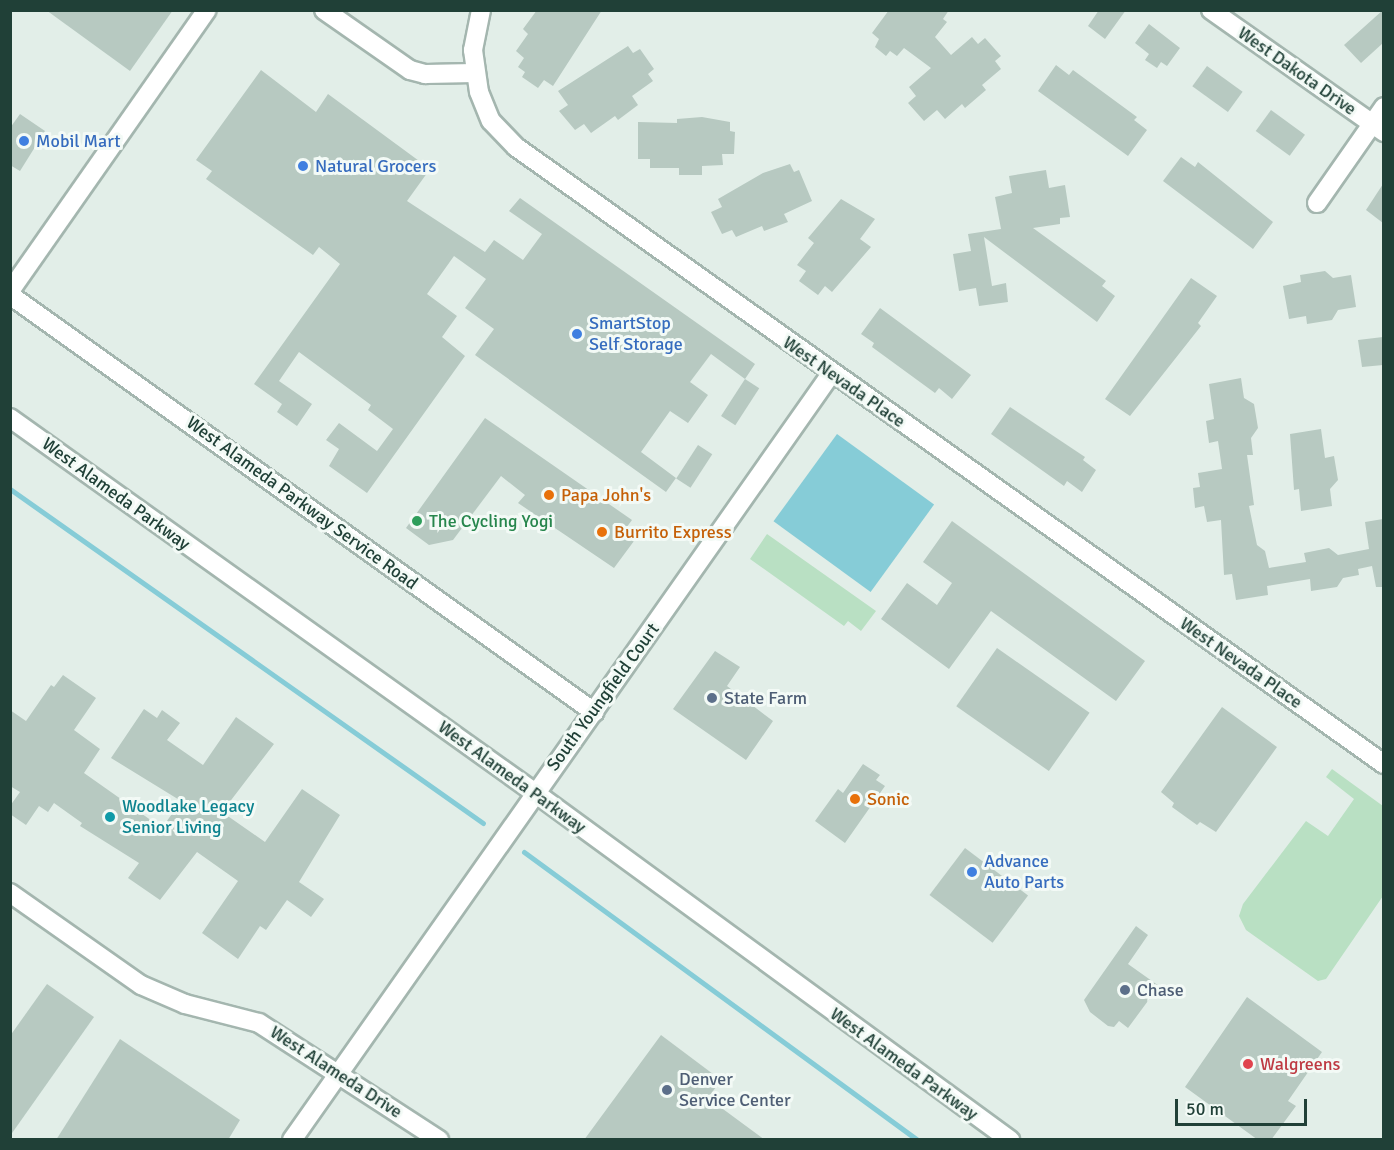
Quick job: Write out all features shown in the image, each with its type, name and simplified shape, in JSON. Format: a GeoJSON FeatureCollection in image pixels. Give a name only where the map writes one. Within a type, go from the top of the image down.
{"type":"FeatureCollection","features":[{"type":"Feature","properties":{"kind":"street"},"geometry":{"type":"LineString","coordinates":[[10,293],[207,10]]}},
{"type":"Feature","properties":{"kind":"street"},"geometry":{"type":"LineString","coordinates":[[324,10],[410,69],[425,74],[474,73]]}},
{"type":"Feature","properties":{"kind":"street","name":"West Nevada Place"},"geometry":{"type":"LineString","coordinates":[[481,10],[474,32],[474,73],[491,121],[516,147],[831,374],[1383,764]]}},
{"type":"Feature","properties":{"kind":"street","name":"West Dakota Drive"},"geometry":{"type":"LineString","coordinates":[[1211,10],[1378,128]]}},
{"type":"Feature","properties":{"kind":"street"},"geometry":{"type":"LineString","coordinates":[[1317,203],[1378,128],[1383,106]]}},
{"type":"Feature","properties":{"kind":"street","name":"West Alameda Parkway Service Road"},"geometry":{"type":"LineString","coordinates":[[10,293],[594,712]]}},
{"type":"Feature","properties":{"kind":"street","name":"South Youngfield Court"},"geometry":{"type":"LineString","coordinates":[[292,1140],[534,792],[594,712],[831,374]]}},
{"type":"Feature","properties":{"kind":"street","name":"West Alameda Parkway"},"geometry":{"type":"LineString","coordinates":[[10,418],[534,792],[1010,1140]]}},
{"type":"Feature","properties":{"kind":"street","name":"West Alameda Drive"},"geometry":{"type":"LineString","coordinates":[[10,893],[141,985],[185,1004],[259,1023],[339,1071],[439,1140]]}},
{"type":"Feature","properties":{"kind":"green space"},"geometry":{"type":"Polygon","coordinates":[[[767,534],[876,611],[861,631],[848,621],[844,626],[750,559],[767,534]]]}},
{"type":"Feature","properties":{"kind":"green space"},"geometry":{"type":"Polygon","coordinates":[[[1332,769],[1383,806],[1383,896],[1326,979],[1318,981],[1246,930],[1239,916],[1243,904],[1306,821],[1328,836],[1354,799],[1326,777],[1332,769]]]}},
{"type":"Feature","properties":{"kind":"water"},"geometry":{"type":"Polygon","coordinates":[[[837,434],[934,505],[871,592],[774,521],[837,434]]]}},
{"type":"Feature","properties":{"kind":"building"},"geometry":{"type":"Polygon","coordinates":[[[46,10],[173,10],[130,71],[46,10]]]}},
{"type":"Feature","properties":{"kind":"building"},"geometry":{"type":"Polygon","coordinates":[[[537,10],[602,10],[553,86],[544,80],[538,88],[522,77],[525,72],[518,67],[524,58],[516,51],[528,34],[523,29],[537,10]]]}},
{"type":"Feature","properties":{"kind":"building"},"geometry":{"type":"Polygon","coordinates":[[[889,10],[949,10],[943,19],[947,22],[935,37],[951,55],[972,37],[978,44],[985,38],[1001,56],[995,61],[1001,69],[982,85],[986,90],[965,108],[962,104],[945,119],[937,110],[924,121],[908,103],[916,96],[909,87],[931,68],[904,48],[897,56],[890,51],[886,56],[875,47],[879,39],[872,33],[889,10]]]}},
{"type":"Feature","properties":{"kind":"building"},"geometry":{"type":"Polygon","coordinates":[[[1099,10],[1126,10],[1105,39],[1088,26],[1099,10]]]}},
{"type":"Feature","properties":{"kind":"building"},"geometry":{"type":"Polygon","coordinates":[[[1383,10],[1383,43],[1361,63],[1344,45],[1383,10]]]}},
{"type":"Feature","properties":{"kind":"building"},"geometry":{"type":"Polygon","coordinates":[[[1149,24],[1180,48],[1167,66],[1161,62],[1157,68],[1145,60],[1149,54],[1135,43],[1149,24]]]}},
{"type":"Feature","properties":{"kind":"building"},"geometry":{"type":"Polygon","coordinates":[[[628,46],[633,53],[640,49],[654,69],[648,74],[653,81],[632,96],[638,105],[618,120],[615,116],[591,133],[584,124],[575,130],[559,111],[568,105],[558,91],[628,46]]]}},
{"type":"Feature","properties":{"kind":"building"},"geometry":{"type":"Polygon","coordinates":[[[1056,65],[1069,75],[1073,70],[1137,117],[1134,120],[1147,130],[1128,156],[1038,91],[1056,65]]]}},
{"type":"Feature","properties":{"kind":"building"},"geometry":{"type":"Polygon","coordinates":[[[1207,66],[1243,92],[1228,112],[1192,86],[1207,66]]]}},
{"type":"Feature","properties":{"kind":"building"},"geometry":{"type":"Polygon","coordinates":[[[261,70],[316,112],[328,94],[430,169],[407,201],[485,252],[494,240],[523,260],[542,234],[509,211],[520,198],[755,364],[745,379],[711,354],[690,382],[708,395],[688,423],[670,411],[641,452],[676,478],[666,492],[475,355],[494,329],[465,308],[486,279],[454,256],[427,294],[457,316],[442,337],[465,356],[367,493],[329,466],[339,449],[326,440],[339,423],[377,451],[393,429],[368,410],[371,405],[299,352],[279,381],[312,404],[297,426],[277,412],[282,404],[254,384],[340,264],[319,247],[313,255],[206,179],[212,171],[196,160],[261,70]]]}},
{"type":"Feature","properties":{"kind":"building"},"geometry":{"type":"Polygon","coordinates":[[[1271,110],[1305,135],[1290,156],[1256,131],[1271,110]]]}},
{"type":"Feature","properties":{"kind":"building","name":"Mobil Mart"},"geometry":{"type":"Polygon","coordinates":[[[20,114],[45,131],[20,171],[10,165],[10,128],[20,114]]]}},
{"type":"Feature","properties":{"kind":"building"},"geometry":{"type":"Polygon","coordinates":[[[702,117],[730,122],[730,131],[735,132],[734,154],[722,154],[723,165],[702,166],[702,175],[679,175],[679,168],[650,168],[650,159],[638,159],[638,122],[677,123],[677,119],[702,117]]]}},
{"type":"Feature","properties":{"kind":"building"},"geometry":{"type":"Polygon","coordinates":[[[1181,157],[1195,167],[1198,162],[1273,222],[1253,249],[1163,181],[1181,157]]]}},
{"type":"Feature","properties":{"kind":"building"},"geometry":{"type":"Polygon","coordinates":[[[790,164],[794,172],[799,170],[812,201],[784,214],[788,222],[764,231],[762,226],[736,237],[732,230],[722,234],[711,212],[722,207],[718,199],[763,173],[790,164]]]}},
{"type":"Feature","properties":{"kind":"building"},"geometry":{"type":"Polygon","coordinates":[[[1046,170],[1049,188],[1065,185],[1070,217],[1060,218],[1060,224],[1033,228],[1106,281],[1102,286],[1115,296],[1097,322],[984,237],[992,286],[1006,283],[1008,302],[979,306],[976,288],[959,291],[953,254],[971,251],[968,234],[1001,229],[995,197],[1012,193],[1009,176],[1046,170]]]}},
{"type":"Feature","properties":{"kind":"building"},"geometry":{"type":"Polygon","coordinates":[[[1383,184],[1383,223],[1366,210],[1383,184]]]}},
{"type":"Feature","properties":{"kind":"building"},"geometry":{"type":"Polygon","coordinates":[[[841,199],[875,219],[860,239],[871,247],[832,292],[825,286],[818,295],[799,281],[806,271],[797,265],[814,243],[808,238],[841,199]]]}},
{"type":"Feature","properties":{"kind":"building"},"geometry":{"type":"Polygon","coordinates":[[[1325,271],[1333,278],[1351,275],[1356,307],[1338,310],[1332,320],[1307,324],[1306,316],[1289,319],[1283,286],[1301,282],[1300,275],[1325,271]]]}},
{"type":"Feature","properties":{"kind":"building"},"geometry":{"type":"Polygon","coordinates":[[[1191,278],[1217,296],[1198,323],[1201,326],[1130,416],[1105,399],[1191,278]]]}},
{"type":"Feature","properties":{"kind":"building"},"geometry":{"type":"Polygon","coordinates":[[[880,308],[971,375],[952,399],[939,388],[935,393],[872,347],[874,343],[861,334],[880,308]]]}},
{"type":"Feature","properties":{"kind":"building"},"geometry":{"type":"Polygon","coordinates":[[[1383,337],[1383,365],[1362,367],[1358,340],[1383,337]]]}},
{"type":"Feature","properties":{"kind":"building"},"geometry":{"type":"Polygon","coordinates":[[[1241,378],[1244,398],[1254,404],[1258,428],[1251,438],[1253,455],[1247,455],[1254,505],[1249,506],[1257,545],[1265,551],[1269,568],[1306,562],[1304,553],[1329,548],[1338,555],[1369,549],[1365,522],[1383,519],[1383,587],[1376,587],[1372,566],[1358,569],[1359,575],[1343,578],[1337,587],[1311,591],[1310,579],[1267,586],[1268,595],[1236,600],[1232,574],[1224,575],[1221,520],[1207,522],[1204,506],[1195,508],[1193,488],[1200,487],[1198,473],[1222,469],[1218,441],[1209,443],[1206,421],[1214,419],[1209,384],[1241,378]]]}},
{"type":"Feature","properties":{"kind":"building"},"geometry":{"type":"Polygon","coordinates":[[[745,379],[759,388],[735,425],[721,416],[745,379]]]}},
{"type":"Feature","properties":{"kind":"building"},"geometry":{"type":"Polygon","coordinates":[[[1010,407],[1085,457],[1083,460],[1096,470],[1082,492],[1067,481],[1064,486],[991,434],[1010,407]]]}},
{"type":"Feature","properties":{"kind":"building"},"geometry":{"type":"Polygon","coordinates":[[[485,418],[632,520],[623,532],[634,541],[614,568],[518,503],[525,495],[501,476],[453,540],[429,545],[406,528],[485,418]]]}},
{"type":"Feature","properties":{"kind":"building"},"geometry":{"type":"Polygon","coordinates":[[[1321,429],[1325,458],[1334,456],[1338,480],[1330,489],[1332,506],[1301,511],[1299,489],[1294,490],[1290,434],[1321,429]]]}},
{"type":"Feature","properties":{"kind":"building"},"geometry":{"type":"Polygon","coordinates":[[[698,445],[712,454],[690,488],[676,479],[698,445]]]}},
{"type":"Feature","properties":{"kind":"building"},"geometry":{"type":"Polygon","coordinates":[[[952,521],[1145,661],[1116,701],[991,611],[949,669],[881,619],[907,583],[937,605],[952,583],[923,562],[952,521]]]}},
{"type":"Feature","properties":{"kind":"building"},"geometry":{"type":"Polygon","coordinates":[[[997,648],[1090,713],[1049,771],[956,706],[997,648]]]}},
{"type":"Feature","properties":{"kind":"building","name":"State Farm"},"geometry":{"type":"Polygon","coordinates":[[[715,651],[740,667],[727,686],[773,721],[746,760],[673,709],[715,651]]]}},
{"type":"Feature","properties":{"kind":"building","name":"Woodlake Legacy Senior Living"},"geometry":{"type":"Polygon","coordinates":[[[63,675],[96,698],[74,730],[100,749],[84,773],[162,828],[181,801],[111,758],[144,709],[157,718],[162,710],[180,723],[167,740],[203,765],[236,717],[274,744],[222,812],[265,842],[302,789],[340,815],[299,882],[324,899],[311,917],[287,900],[266,930],[260,926],[238,959],[202,933],[238,881],[197,852],[160,900],[128,878],[139,863],[80,826],[82,823],[54,803],[48,812],[39,806],[26,825],[10,814],[10,806],[20,792],[10,786],[10,710],[26,721],[51,685],[54,687],[63,675]]]}},
{"type":"Feature","properties":{"kind":"building"},"geometry":{"type":"Polygon","coordinates":[[[1222,707],[1277,747],[1216,832],[1200,822],[1197,825],[1172,807],[1174,803],[1161,792],[1222,707]]]}},
{"type":"Feature","properties":{"kind":"building"},"geometry":{"type":"Polygon","coordinates":[[[863,764],[880,775],[876,780],[885,786],[845,843],[815,821],[838,789],[843,793],[863,764]]]}},
{"type":"Feature","properties":{"kind":"building","name":"Advance Auto Parts"},"geometry":{"type":"Polygon","coordinates":[[[965,848],[1028,896],[993,943],[929,895],[965,848]]]}},
{"type":"Feature","properties":{"kind":"building"},"geometry":{"type":"Polygon","coordinates":[[[1136,926],[1148,935],[1128,964],[1159,986],[1128,1028],[1119,1021],[1114,1027],[1108,1026],[1090,1012],[1084,1000],[1136,926]]]}},
{"type":"Feature","properties":{"kind":"building"},"geometry":{"type":"Polygon","coordinates":[[[47,984],[94,1017],[10,1136],[10,1036],[47,984]]]}},
{"type":"Feature","properties":{"kind":"building"},"geometry":{"type":"Polygon","coordinates":[[[1247,997],[1322,1052],[1288,1101],[1296,1106],[1271,1140],[1258,1140],[1185,1087],[1247,997]]]}},
{"type":"Feature","properties":{"kind":"building","name":"Denver Service Center"},"geometry":{"type":"Polygon","coordinates":[[[661,1035],[721,1080],[708,1098],[765,1140],[584,1140],[661,1035]]]}},
{"type":"Feature","properties":{"kind":"building"},"geometry":{"type":"Polygon","coordinates":[[[120,1039],[240,1120],[228,1140],[56,1140],[120,1039]]]}},
{"type":"Feature","properties":{"kind":"waterway"},"geometry":{"type":"LineString","coordinates":[[10,489],[483,823]]}},
{"type":"Feature","properties":{"kind":"waterway"},"geometry":{"type":"LineString","coordinates":[[524,852],[917,1140]]}},
{"type":"Feature","properties":{"kind":"place","name":"Mobil Mart"},"geometry":{"type":"Point","coordinates":[24,141]}},
{"type":"Feature","properties":{"kind":"place","name":"Natural Grocers"},"geometry":{"type":"Point","coordinates":[303,166]}},
{"type":"Feature","properties":{"kind":"place","name":"SmartStop Self Storage"},"geometry":{"type":"Point","coordinates":[577,334]}},
{"type":"Feature","properties":{"kind":"place","name":"Papa John's"},"geometry":{"type":"Point","coordinates":[549,495]}},
{"type":"Feature","properties":{"kind":"place","name":"The Cycling Yogi"},"geometry":{"type":"Point","coordinates":[417,521]}},
{"type":"Feature","properties":{"kind":"place","name":"Burrito Express"},"geometry":{"type":"Point","coordinates":[602,532]}},
{"type":"Feature","properties":{"kind":"place","name":"State Farm"},"geometry":{"type":"Point","coordinates":[712,698]}},
{"type":"Feature","properties":{"kind":"place","name":"Sonic"},"geometry":{"type":"Point","coordinates":[855,799]}},
{"type":"Feature","properties":{"kind":"place","name":"Woodlake Legacy Senior Living"},"geometry":{"type":"Point","coordinates":[110,817]}},
{"type":"Feature","properties":{"kind":"place","name":"Advance Auto Parts"},"geometry":{"type":"Point","coordinates":[972,872]}},
{"type":"Feature","properties":{"kind":"place","name":"Chase"},"geometry":{"type":"Point","coordinates":[1125,990]}},
{"type":"Feature","properties":{"kind":"place","name":"Walgreens"},"geometry":{"type":"Point","coordinates":[1248,1064]}},
{"type":"Feature","properties":{"kind":"place","name":"Denver Service Center"},"geometry":{"type":"Point","coordinates":[667,1090]}}]}
